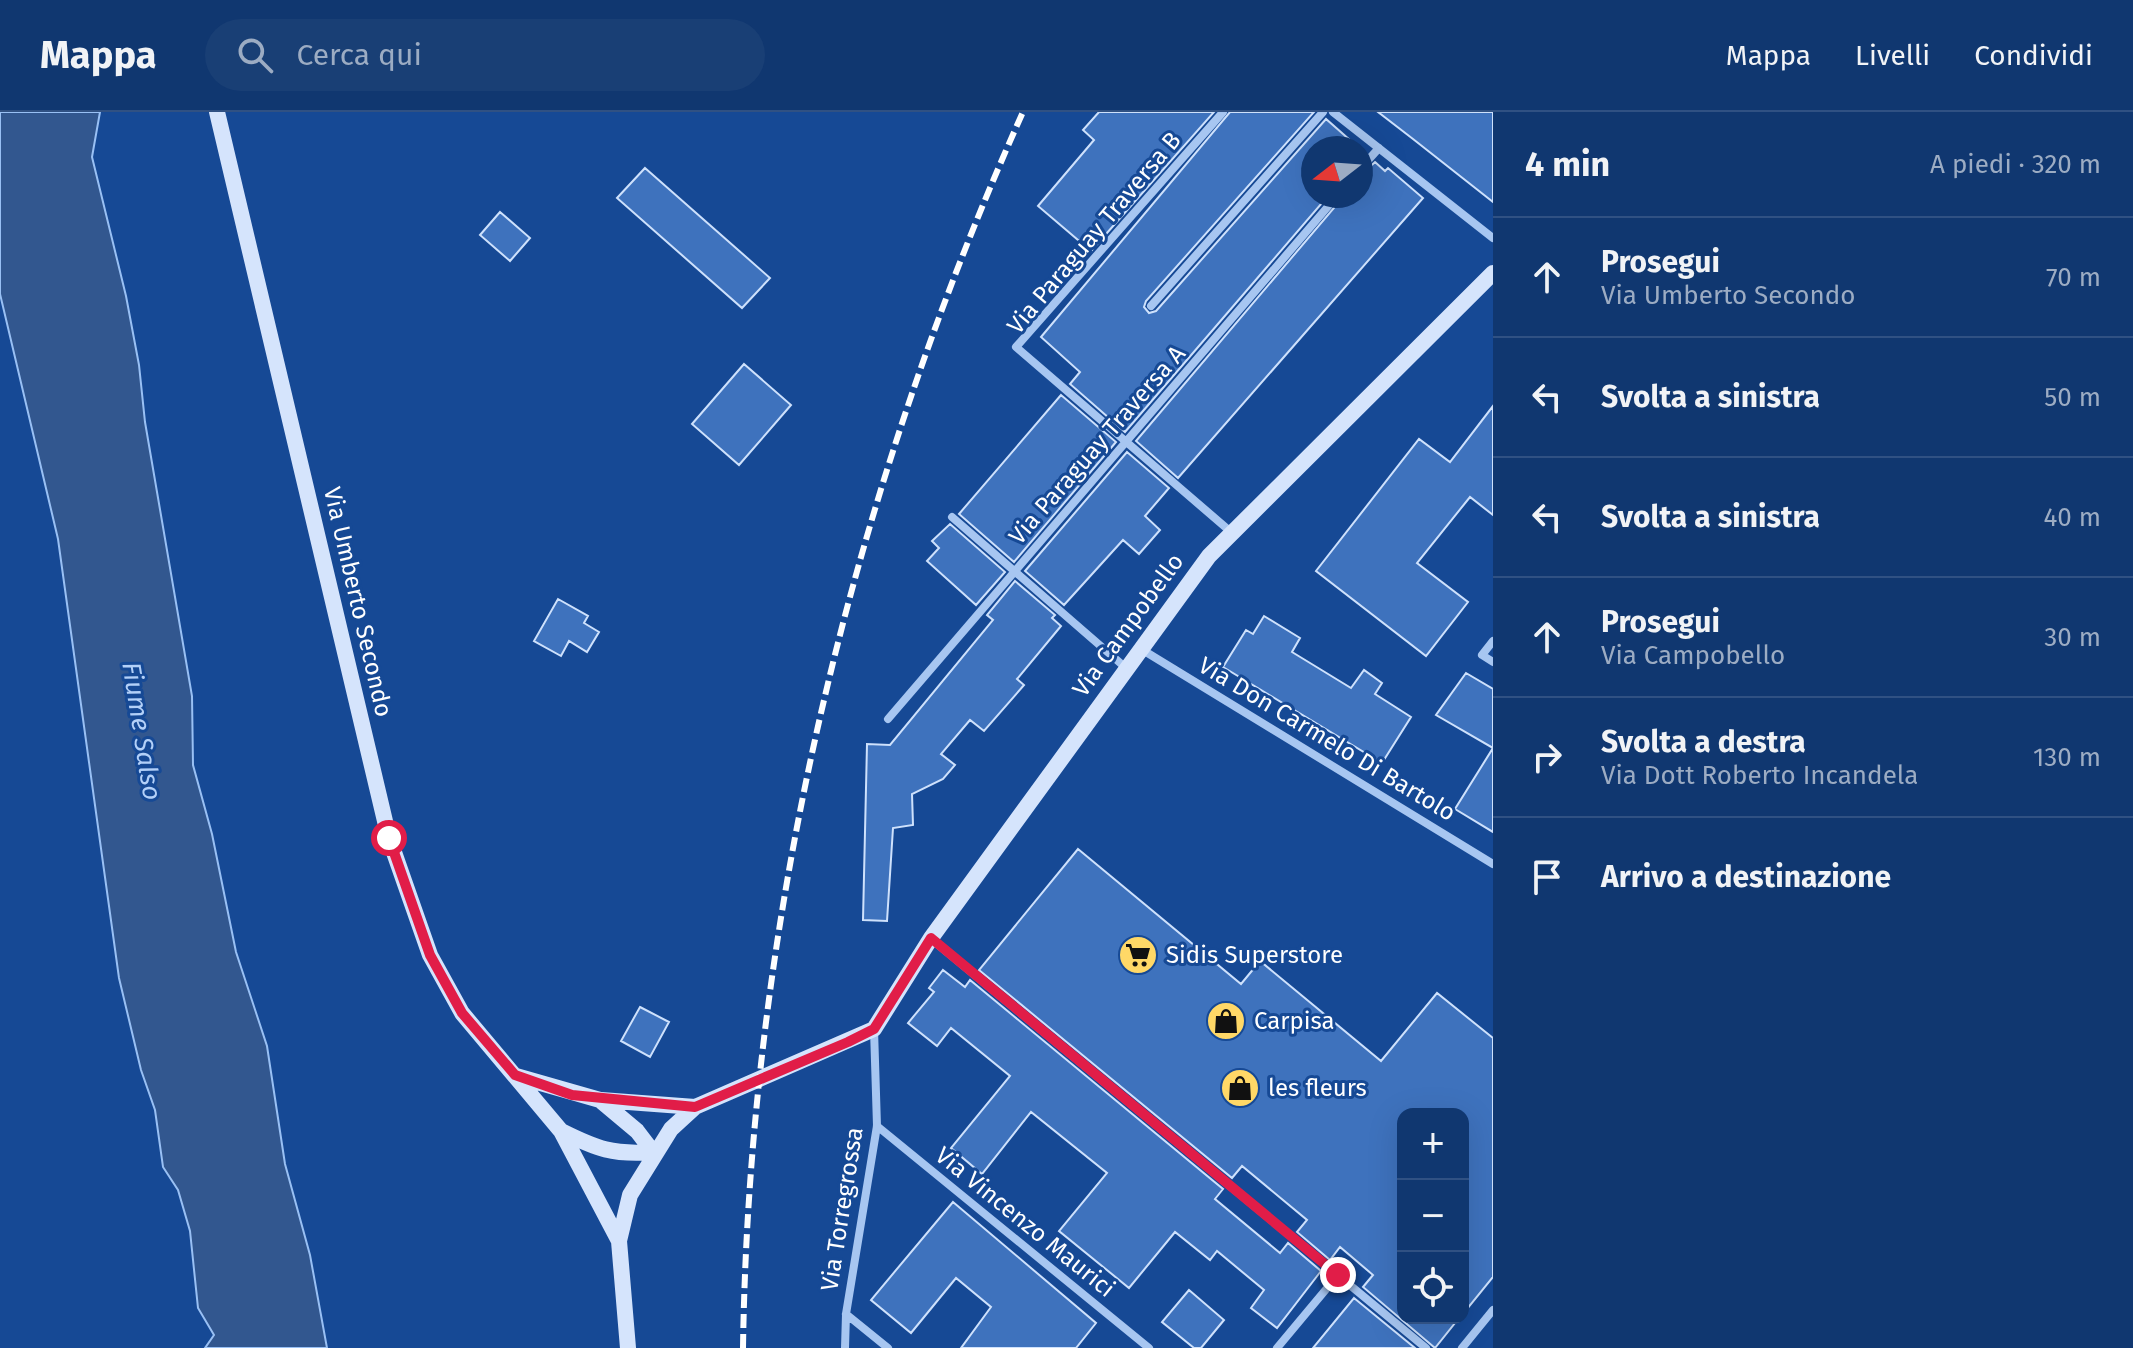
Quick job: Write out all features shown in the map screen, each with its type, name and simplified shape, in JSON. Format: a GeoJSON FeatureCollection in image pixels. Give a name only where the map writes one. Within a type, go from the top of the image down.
{"type":"FeatureCollection","features":[{"type":"Feature","properties":{"kind":"main road","name":"Via Umberto Secondo"},"geometry":{"type":"LineString","coordinates":[[217,112],[389,838],[430,955],[462,1013],[561,1131]]}},
{"type":"Feature","properties":{"kind":"main road","name":"Via Campobello"},"geometry":{"type":"LineString","coordinates":[[874,1029],[931,938],[1209,556],[1491,277]]}},
{"type":"Feature","properties":{"kind":"main road"},"geometry":{"type":"LineString","coordinates":[[628,1348],[619,1241],[630,1195],[653,1152],[695,1107],[874,1029]]}},
{"type":"Feature","properties":{"kind":"main road"},"geometry":{"type":"LineString","coordinates":[[515,1075],[572,1095],[600,1100],[695,1107]]}},
{"type":"Feature","properties":{"kind":"main road"},"geometry":{"type":"LineString","coordinates":[[600,1100],[637,1131],[653,1152]]}},
{"type":"Feature","properties":{"kind":"main road"},"geometry":{"type":"LineString","coordinates":[[561,1131],[599,1151],[653,1152]]}},
{"type":"Feature","properties":{"kind":"main road"},"geometry":{"type":"LineString","coordinates":[[561,1131],[619,1241]]}},
{"type":"Feature","properties":{"kind":"street","name":"Via Paraguay Traversa B"},"geometry":{"type":"LineString","coordinates":[[1223,112],[1016,347],[1231,532]]}},
{"type":"Feature","properties":{"kind":"street"},"geometry":{"type":"LineString","coordinates":[[1151,306],[1323,112]]}},
{"type":"Feature","properties":{"kind":"street"},"geometry":{"type":"LineString","coordinates":[[1333,112],[1493,238]]}},
{"type":"Feature","properties":{"kind":"street"},"geometry":{"type":"LineString","coordinates":[[1373,155],[1379,148]]}},
{"type":"Feature","properties":{"kind":"street","name":"Via Paraguay Traversa A"},"geometry":{"type":"LineString","coordinates":[[888,719],[1327,208]]}},
{"type":"Feature","properties":{"kind":"street"},"geometry":{"type":"LineString","coordinates":[[952,517],[1126,668]]}},
{"type":"Feature","properties":{"kind":"street"},"geometry":{"type":"LineString","coordinates":[[1493,641],[1482,655],[1493,662]]}},
{"type":"Feature","properties":{"kind":"street","name":"Via Don Carmelo Di Bartolo"},"geometry":{"type":"LineString","coordinates":[[1141,649],[1493,864]]}},
{"type":"Feature","properties":{"kind":"street"},"geometry":{"type":"LineString","coordinates":[[931,938],[1426,1348]]}},
{"type":"Feature","properties":{"kind":"street","name":"Via Torregrossa"},"geometry":{"type":"LineString","coordinates":[[845,1348],[846,1314],[877,1126],[874,1029]]}},
{"type":"Feature","properties":{"kind":"street","name":"Via Vincenzo Maurici"},"geometry":{"type":"LineString","coordinates":[[877,1126],[1149,1348]]}},
{"type":"Feature","properties":{"kind":"street"},"geometry":{"type":"LineString","coordinates":[[1277,1348],[1338,1275]]}},
{"type":"Feature","properties":{"kind":"street"},"geometry":{"type":"LineString","coordinates":[[1462,1348],[1493,1310]]}},
{"type":"Feature","properties":{"kind":"street"},"geometry":{"type":"LineString","coordinates":[[846,1314],[888,1348]]}},
{"type":"Feature","properties":{"kind":"water","name":"Fiume Salso"},"geometry":{"type":"Polygon","coordinates":[[[0,112],[100,112],[92,157],[126,296],[139,365],[145,422],[192,696],[193,765],[212,834],[236,952],[267,1046],[285,1164],[310,1255],[327,1348],[205,1348],[214,1335],[198,1308],[190,1231],[178,1190],[163,1167],[155,1110],[141,1070],[119,978],[58,539],[0,294],[0,112]]]}},
{"type":"Feature","properties":{"kind":"building"},"geometry":{"type":"Polygon","coordinates":[[[1099,112],[1214,112],[1091,251],[1038,206],[1094,140],[1083,130],[1099,112]]]}},
{"type":"Feature","properties":{"kind":"building"},"geometry":{"type":"Polygon","coordinates":[[[1230,112],[1314,112],[1146,301],[1144,307],[1149,313],[1156,311],[1301,147],[1301,208],[1318,208],[1125,432],[1070,384],[1080,372],[1041,337],[1230,112]]]}},
{"type":"Feature","properties":{"kind":"building"},"geometry":{"type":"Polygon","coordinates":[[[1378,112],[1493,112],[1493,202],[1413,139],[1378,112]]]}},
{"type":"Feature","properties":{"kind":"building"},"geometry":{"type":"Polygon","coordinates":[[[1326,119],[1345,136],[1311,136],[1326,119]]]}},
{"type":"Feature","properties":{"kind":"building"},"geometry":{"type":"Polygon","coordinates":[[[1375,162],[1385,171],[1388,168],[1423,198],[1178,478],[1136,441],[1334,208],[1373,208],[1375,162]]]}},
{"type":"Feature","properties":{"kind":"building"},"geometry":{"type":"Polygon","coordinates":[[[645,168],[770,278],[742,308],[617,198],[645,168]]]}},
{"type":"Feature","properties":{"kind":"building"},"geometry":{"type":"Polygon","coordinates":[[[500,212],[530,238],[510,261],[480,235],[500,212]]]}},
{"type":"Feature","properties":{"kind":"building"},"geometry":{"type":"Polygon","coordinates":[[[744,364],[791,405],[739,465],[692,424],[744,364]]]}},
{"type":"Feature","properties":{"kind":"building"},"geometry":{"type":"Polygon","coordinates":[[[1061,395],[1116,442],[1014,562],[959,514],[1061,395]]]}},
{"type":"Feature","properties":{"kind":"building"},"geometry":{"type":"Polygon","coordinates":[[[1493,406],[1493,515],[1470,497],[1417,563],[1468,602],[1426,656],[1316,571],[1419,439],[1450,462],[1493,406]]]}},
{"type":"Feature","properties":{"kind":"building"},"geometry":{"type":"Polygon","coordinates":[[[1127,452],[1169,488],[1145,516],[1160,530],[1139,554],[1123,540],[1064,605],[1025,571],[1127,452]]]}},
{"type":"Feature","properties":{"kind":"building"},"geometry":{"type":"Polygon","coordinates":[[[950,524],[1005,572],[976,605],[927,561],[939,548],[932,541],[950,524]]]}},
{"type":"Feature","properties":{"kind":"building"},"geometry":{"type":"Polygon","coordinates":[[[1015,581],[1055,615],[1052,618],[1061,626],[1017,679],[1024,685],[984,731],[970,720],[941,754],[955,765],[943,779],[912,794],[913,825],[893,828],[887,921],[863,920],[867,744],[890,745],[993,620],[987,615],[1015,581]]]}},
{"type":"Feature","properties":{"kind":"building"},"geometry":{"type":"Polygon","coordinates":[[[558,599],[588,616],[584,623],[599,632],[587,652],[569,641],[561,656],[534,641],[558,599]]]}},
{"type":"Feature","properties":{"kind":"building"},"geometry":{"type":"Polygon","coordinates":[[[1264,616],[1300,638],[1292,652],[1351,688],[1364,670],[1382,683],[1375,694],[1411,717],[1382,763],[1223,667],[1246,630],[1253,634],[1264,616]]]}},
{"type":"Feature","properties":{"kind":"building"},"geometry":{"type":"Polygon","coordinates":[[[1466,673],[1493,689],[1493,748],[1436,715],[1466,673]]]}},
{"type":"Feature","properties":{"kind":"building"},"geometry":{"type":"Polygon","coordinates":[[[1493,748],[1493,832],[1455,809],[1493,748]]]}},
{"type":"Feature","properties":{"kind":"building"},"geometry":{"type":"Polygon","coordinates":[[[1078,849],[1241,984],[1260,961],[1381,1061],[1437,993],[1493,1038],[1493,1277],[1469,1307],[1469,1108],[1397,1108],[1397,1316],[1363,1287],[1373,1275],[1340,1247],[1330,1260],[1297,1232],[1307,1220],[1242,1166],[1232,1178],[979,970],[1078,849]]]}},
{"type":"Feature","properties":{"kind":"building"},"geometry":{"type":"Polygon","coordinates":[[[943,970],[965,987],[970,980],[1223,1189],[1215,1199],[1280,1253],[1288,1243],[1321,1271],[1277,1328],[1251,1308],[1264,1290],[1217,1251],[1210,1260],[1175,1232],[1129,1288],[1059,1231],[1107,1173],[1031,1112],[982,1174],[951,1148],[1010,1076],[951,1028],[937,1046],[908,1023],[934,992],[929,988],[943,970]]]}},
{"type":"Feature","properties":{"kind":"building"},"geometry":{"type":"Polygon","coordinates":[[[640,1007],[669,1022],[650,1057],[621,1041],[640,1007]]]}},
{"type":"Feature","properties":{"kind":"building"},"geometry":{"type":"Polygon","coordinates":[[[953,1202],[1096,1323],[1076,1348],[961,1348],[991,1307],[956,1278],[911,1333],[871,1300],[953,1202]]]}},
{"type":"Feature","properties":{"kind":"building"},"geometry":{"type":"Polygon","coordinates":[[[1189,1290],[1224,1320],[1201,1348],[1194,1348],[1162,1322],[1189,1290]]]}},
{"type":"Feature","properties":{"kind":"building"},"geometry":{"type":"Polygon","coordinates":[[[1354,1298],[1415,1348],[1313,1348],[1354,1298]]]}},
{"type":"Feature","properties":{"kind":"building"},"geometry":{"type":"Polygon","coordinates":[[[1407,1324],[1454,1324],[1435,1348],[1407,1324]]]}},
{"type":"Feature","properties":{"kind":"railway"},"geometry":{"type":"LineString","coordinates":[[743,1348],[750,1189],[765,1031],[789,873],[820,716],[860,561],[907,408],[962,258],[1023,112]]}},
{"type":"Feature","properties":{"kind":"place","name":"Sidis Superstore"},"geometry":{"type":"Point","coordinates":[1138,955]}},
{"type":"Feature","properties":{"kind":"place","name":"Carpisa"},"geometry":{"type":"Point","coordinates":[1226,1021]}},
{"type":"Feature","properties":{"kind":"place","name":"les fleurs"},"geometry":{"type":"Point","coordinates":[1240,1088]}},
{"type":"Feature","properties":{"kind":"route"},"geometry":{"type":"LineString","coordinates":[[389,838],[430,955],[462,1013],[487,1046],[515,1075],[572,1095],[600,1100],[695,1107],[874,1029],[931,938],[1338,1275]]}}]}
